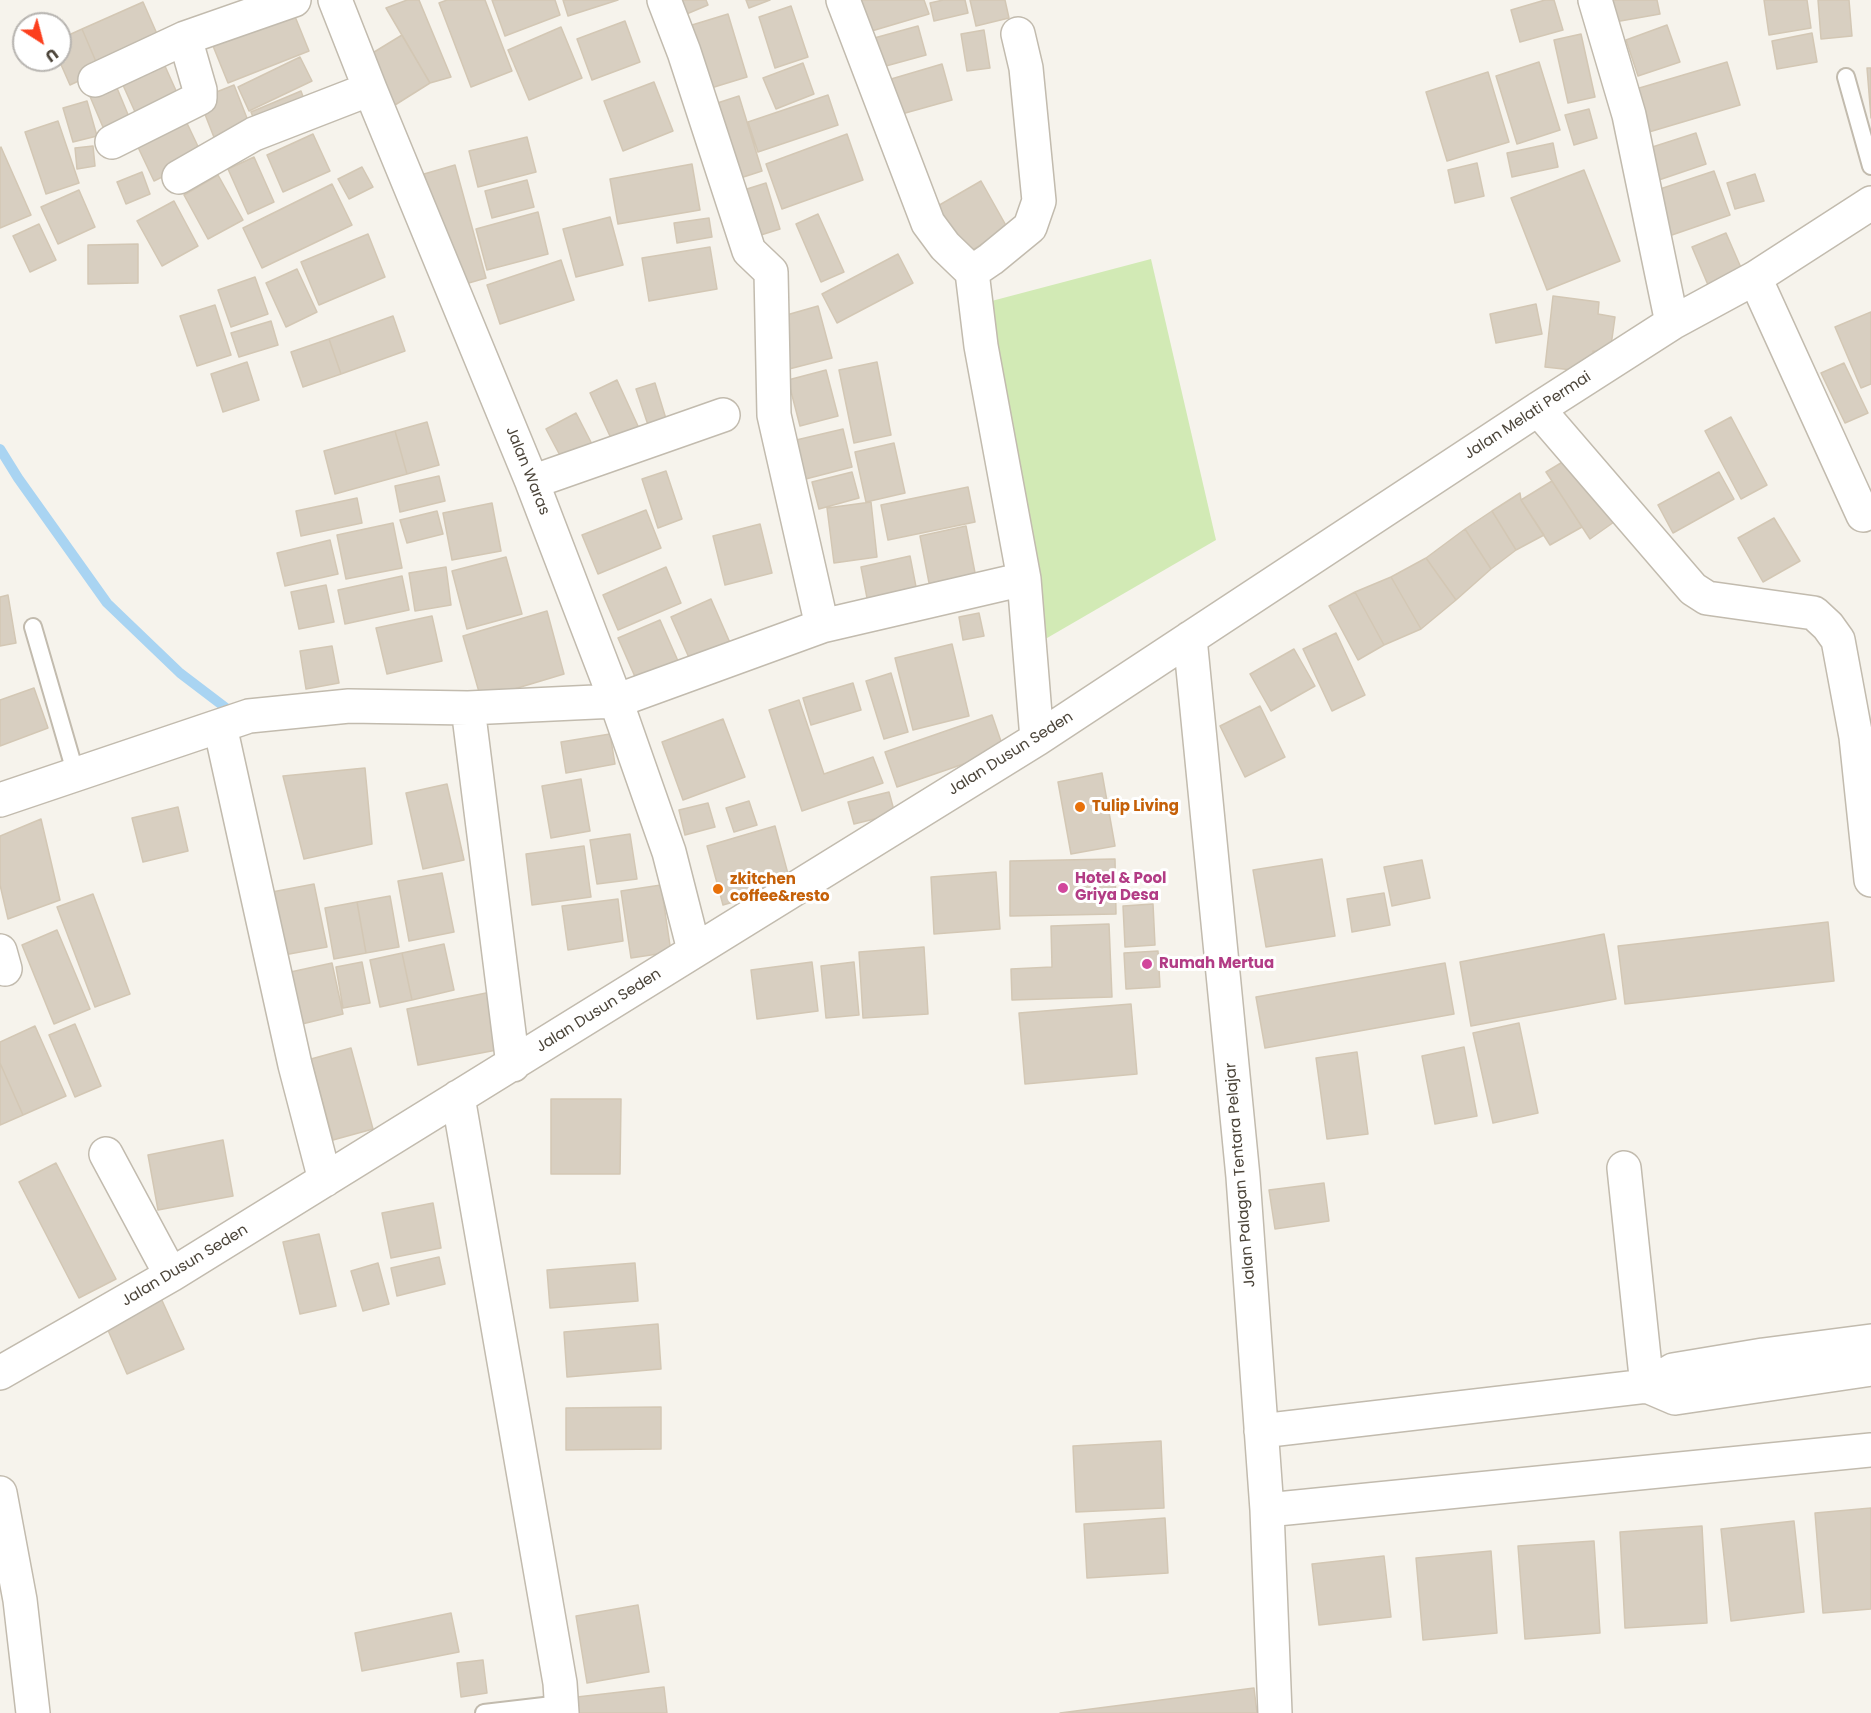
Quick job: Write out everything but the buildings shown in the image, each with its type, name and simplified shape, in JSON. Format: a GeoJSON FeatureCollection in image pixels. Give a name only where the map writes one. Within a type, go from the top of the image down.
{"type":"FeatureCollection","features":[{"type":"Feature","properties":{"kind":"street"},"geometry":{"type":"LineString","coordinates":[[95,80],[185,38],[294,0]]}},
{"type":"Feature","properties":{"kind":"street","name":"Jalan Waras"},"geometry":{"type":"LineString","coordinates":[[335,0],[532,482],[616,701],[669,852],[694,950]]}},
{"type":"Feature","properties":{"kind":"street"},"geometry":{"type":"LineString","coordinates":[[664,0],[684,52],[749,251],[771,272],[774,415],[822,626]]}},
{"type":"Feature","properties":{"kind":"street"},"geometry":{"type":"LineString","coordinates":[[843,0],[928,223],[945,246],[972,272],[981,346],[1024,579],[1037,739]]}},
{"type":"Feature","properties":{"kind":"street"},"geometry":{"type":"LineString","coordinates":[[1595,0],[1629,115],[1672,323]]}},
{"type":"Feature","properties":{"kind":"street"},"geometry":{"type":"LineString","coordinates":[[972,272],[1030,227],[1039,201],[1026,68],[1018,34]]}},
{"type":"Feature","properties":{"kind":"street"},"geometry":{"type":"LineString","coordinates":[[112,142],[200,98],[200,90],[185,38]]}},
{"type":"Feature","properties":{"kind":"street"},"geometry":{"type":"LineString","coordinates":[[179,177],[254,135],[370,89]]}},
{"type":"Feature","properties":{"kind":"street","name":"Jalan Melati Permai"},"geometry":{"type":"LineString","coordinates":[[1190,638],[1672,323],[1755,278],[1871,203]]}},
{"type":"Feature","properties":{"kind":"street"},"geometry":{"type":"LineString","coordinates":[[1755,278],[1863,516]]}},
{"type":"Feature","properties":{"kind":"street"},"geometry":{"type":"LineString","coordinates":[[1538,409],[1693,589],[1707,598],[1814,613],[1828,626],[1838,640],[1856,737],[1871,880]]}},
{"type":"Feature","properties":{"kind":"street"},"geometry":{"type":"LineString","coordinates":[[532,482],[723,415]]}},
{"type":"Feature","properties":{"kind":"street"},"geometry":{"type":"LineString","coordinates":[[0,800],[232,722],[349,706],[468,708],[616,701],[822,626],[1024,579]]}},
{"type":"Feature","properties":{"kind":"street","name":"Jalan Dusun Seden"},"geometry":{"type":"LineString","coordinates":[[0,1373],[171,1275],[513,1065],[694,950],[1037,739],[1190,638]]}},
{"type":"Feature","properties":{"kind":"street","name":"Jalan Palagan Tentara Pelajar"},"geometry":{"type":"LineString","coordinates":[[1190,638],[1243,1177],[1267,1510],[1275,1713]]}},
{"type":"Feature","properties":{"kind":"street"},"geometry":{"type":"LineString","coordinates":[[468,708],[513,1065]]}},
{"type":"Feature","properties":{"kind":"street"},"geometry":{"type":"LineString","coordinates":[[232,722],[295,1065],[325,1180]]}},
{"type":"Feature","properties":{"kind":"street"},"geometry":{"type":"LineString","coordinates":[[458,1097],[560,1683],[562,1709]]}},
{"type":"Feature","properties":{"kind":"street"},"geometry":{"type":"LineString","coordinates":[[106,1154],[171,1275]]}},
{"type":"Feature","properties":{"kind":"street"},"geometry":{"type":"LineString","coordinates":[[1624,1168],[1647,1386]]}},
{"type":"Feature","properties":{"kind":"street"},"geometry":{"type":"LineString","coordinates":[[1261,1431],[1647,1386],[1673,1370],[1871,1341]]}},
{"type":"Feature","properties":{"kind":"street"},"geometry":{"type":"LineString","coordinates":[[1647,1386],[1675,1398],[1871,1369]]}},
{"type":"Feature","properties":{"kind":"street"},"geometry":{"type":"LineString","coordinates":[[1267,1510],[1871,1450]]}},
{"type":"Feature","properties":{"kind":"street"},"geometry":{"type":"LineString","coordinates":[[0,1493],[20,1600],[33,1713]]}},
{"type":"Feature","properties":{"kind":"lane"},"geometry":{"type":"LineString","coordinates":[[1846,77],[1871,166]]}},
{"type":"Feature","properties":{"kind":"lane"},"geometry":{"type":"LineString","coordinates":[[33,627],[76,775]]}},
{"type":"Feature","properties":{"kind":"lane"},"geometry":{"type":"LineString","coordinates":[[484,1713],[562,1709]]}},
{"type":"Feature","properties":{"kind":"green space"},"geometry":{"type":"Polygon","coordinates":[[[1151,259],[1216,540],[1035,645],[984,303],[1151,259]]]}},
{"type":"Feature","properties":{"kind":"waterway"},"geometry":{"type":"LineString","coordinates":[[0,449],[107,603],[180,673],[226,708],[230,720]]}},
{"type":"Feature","properties":{"kind":"place","name":"Tulip Living"},"geometry":{"type":"Point","coordinates":[1080,807]}},
{"type":"Feature","properties":{"kind":"place","name":"Hotel & Pool Griya Desa"},"geometry":{"type":"Point","coordinates":[1063,888]}},
{"type":"Feature","properties":{"kind":"place","name":"zkitchen coffee&resto"},"geometry":{"type":"Point","coordinates":[718,889]}},
{"type":"Feature","properties":{"kind":"place","name":"Rumah Mertua"},"geometry":{"type":"Point","coordinates":[1147,964]}}]}
